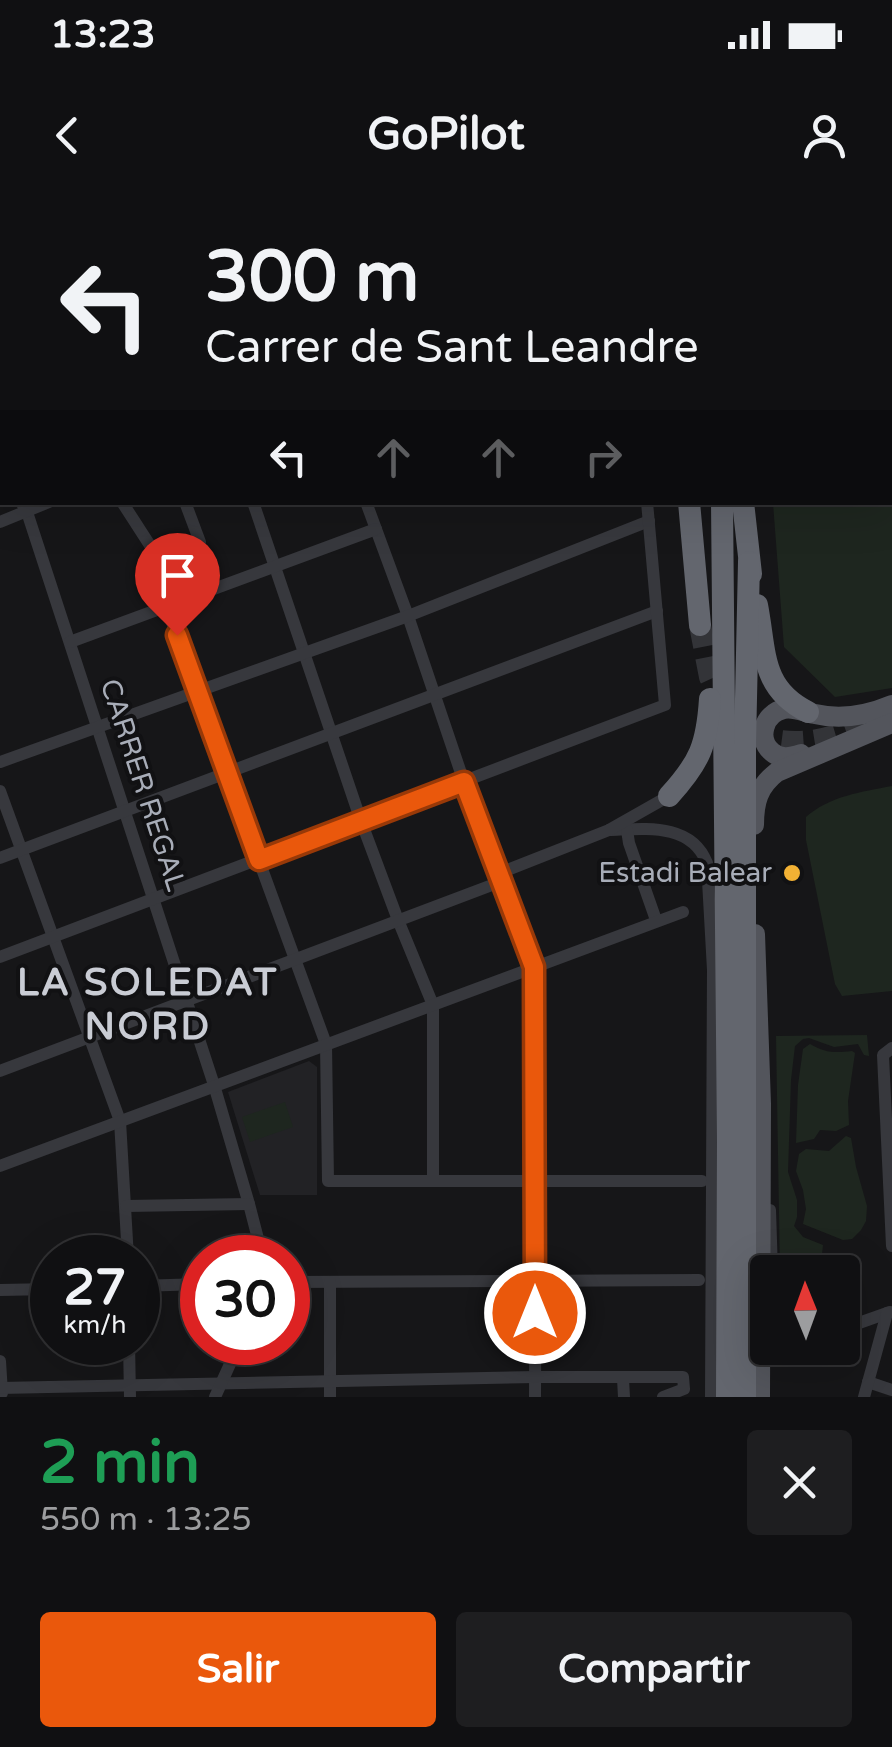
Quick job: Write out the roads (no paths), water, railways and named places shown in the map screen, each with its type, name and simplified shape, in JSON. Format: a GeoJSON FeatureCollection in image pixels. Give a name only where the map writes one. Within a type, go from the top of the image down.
{"type":"FeatureCollection","features":[{"type":"Feature","properties":{"kind":"highway"},"geometry":{"type":"LineString","coordinates":[[689,505],[700,625]]}},
{"type":"Feature","properties":{"kind":"highway"},"geometry":{"type":"LineString","coordinates":[[722,505],[727,1397]]}},
{"type":"Feature","properties":{"kind":"highway"},"geometry":{"type":"LineString","coordinates":[[743,505],[770,675],[786,699],[808,712]]}},
{"type":"Feature","properties":{"kind":"highway"},"geometry":{"type":"LineString","coordinates":[[744,1397],[744,801],[750,562]]}},
{"type":"Feature","properties":{"kind":"highway"},"geometry":{"type":"LineString","coordinates":[[666,800],[698,759],[706,736],[722,609]]}},
{"type":"Feature","properties":{"kind":"highway"},"geometry":{"type":"LineString","coordinates":[[747,659],[754,811]]}},
{"type":"Feature","properties":{"kind":"highway"},"geometry":{"type":"LineString","coordinates":[[713,970],[714,671]]}},
{"type":"Feature","properties":{"kind":"main road"},"geometry":{"type":"LineString","coordinates":[[892,705],[846,716],[787,708],[770,716],[764,734],[769,750],[789,758],[892,720]]}},
{"type":"Feature","properties":{"kind":"main road"},"geometry":{"type":"LineString","coordinates":[[760,1397],[761,1090],[754,811],[761,786],[777,772],[892,720]]}},
{"type":"Feature","properties":{"kind":"street"},"geometry":{"type":"LineString","coordinates":[[124,505],[152,550]]}},
{"type":"Feature","properties":{"kind":"street"},"geometry":{"type":"LineString","coordinates":[[186,505],[200,542]]}},
{"type":"Feature","properties":{"kind":"street"},"geometry":{"type":"LineString","coordinates":[[254,505],[362,821],[433,1005],[433,1181]]}},
{"type":"Feature","properties":{"kind":"street"},"geometry":{"type":"LineString","coordinates":[[367,505],[534,967],[534,1397]]}},
{"type":"Feature","properties":{"kind":"street"},"geometry":{"type":"LineString","coordinates":[[0,957],[665,705],[647,505]]}},
{"type":"Feature","properties":{"kind":"street"},"geometry":{"type":"LineString","coordinates":[[0,522],[24,507]]}},
{"type":"Feature","properties":{"kind":"street","name":"CARRER REGAL"},"geometry":{"type":"LineString","coordinates":[[24,507],[250,1204]]}},
{"type":"Feature","properties":{"kind":"street"},"geometry":{"type":"LineString","coordinates":[[0,762],[408,616],[649,521]]}},
{"type":"Feature","properties":{"kind":"street"},"geometry":{"type":"LineString","coordinates":[[70,642],[376,529]]}},
{"type":"Feature","properties":{"kind":"street"},"geometry":{"type":"LineString","coordinates":[[166,606],[326,1044],[328,1181],[702,1182]]}},
{"type":"Feature","properties":{"kind":"street"},"geometry":{"type":"LineString","coordinates":[[0,858],[657,611]]}},
{"type":"Feature","properties":{"kind":"street"},"geometry":{"type":"LineString","coordinates":[[0,792],[120,1121],[127,1235]]}},
{"type":"Feature","properties":{"kind":"street"},"geometry":{"type":"LineString","coordinates":[[627,830],[666,800]]}},
{"type":"Feature","properties":{"kind":"street"},"geometry":{"type":"LineString","coordinates":[[0,1071],[398,920],[609,830],[666,800]]}},
{"type":"Feature","properties":{"kind":"street"},"geometry":{"type":"LineString","coordinates":[[666,800],[663,815],[670,831]]}},
{"type":"Feature","properties":{"kind":"street"},"geometry":{"type":"LineString","coordinates":[[609,830],[670,831],[694,844],[707,862],[713,970],[711,1397]]}},
{"type":"Feature","properties":{"kind":"street"},"geometry":{"type":"LineString","coordinates":[[627,830],[628,843],[656,920]]}},
{"type":"Feature","properties":{"kind":"street"},"geometry":{"type":"LineString","coordinates":[[0,1166],[683,912]]}},
{"type":"Feature","properties":{"kind":"street"},"geometry":{"type":"LineString","coordinates":[[756,950],[766,1063],[772,1255]]}},
{"type":"Feature","properties":{"kind":"street"},"geometry":{"type":"LineString","coordinates":[[888,1052],[892,1246]]}},
{"type":"Feature","properties":{"kind":"street"},"geometry":{"type":"LineString","coordinates":[[126,1206],[250,1204],[257,1235]]}},
{"type":"Feature","properties":{"kind":"street"},"geometry":{"type":"LineString","coordinates":[[310,1282],[699,1280]]}},
{"type":"Feature","properties":{"kind":"street"},"geometry":{"type":"LineString","coordinates":[[330,1282],[330,1397]]}},
{"type":"Feature","properties":{"kind":"street"},"geometry":{"type":"LineString","coordinates":[[0,1290],[30,1289]]}},
{"type":"Feature","properties":{"kind":"street"},"geometry":{"type":"LineString","coordinates":[[860,1323],[890,1312]]}},
{"type":"Feature","properties":{"kind":"street"},"geometry":{"type":"LineString","coordinates":[[864,1397],[890,1312]]}},
{"type":"Feature","properties":{"kind":"street"},"geometry":{"type":"LineString","coordinates":[[0,1360],[2,1397]]}},
{"type":"Feature","properties":{"kind":"street"},"geometry":{"type":"LineString","coordinates":[[130,1365],[130,1391]]}},
{"type":"Feature","properties":{"kind":"street"},"geometry":{"type":"LineString","coordinates":[[218,1390],[229,1365]]}},
{"type":"Feature","properties":{"kind":"street"},"geometry":{"type":"LineString","coordinates":[[1,1388],[218,1390],[330,1382],[684,1377],[684,1389],[664,1397]]}},
{"type":"Feature","properties":{"kind":"street"},"geometry":{"type":"LineString","coordinates":[[623,1378],[624,1397]]}},
{"type":"Feature","properties":{"kind":"street"},"geometry":{"type":"LineString","coordinates":[[868,1382],[892,1390]]}},
{"type":"Feature","properties":{"kind":"tunnel"},"geometry":{"type":"LineString","coordinates":[[700,625],[710,677],[724,707]]}},
{"type":"Feature","properties":{"kind":"tunnel"},"geometry":{"type":"LineString","coordinates":[[750,732],[782,741],[812,741],[873,722]]}},
{"type":"Feature","properties":{"kind":"place","name":"Estadi Balear"},"geometry":{"type":"Point","coordinates":[792,873]}},
{"type":"Feature","properties":{"kind":"district","name":"LA SOLEDAT NORD"},"geometry":{"type":"Point","coordinates":[148,1004]}}]}
